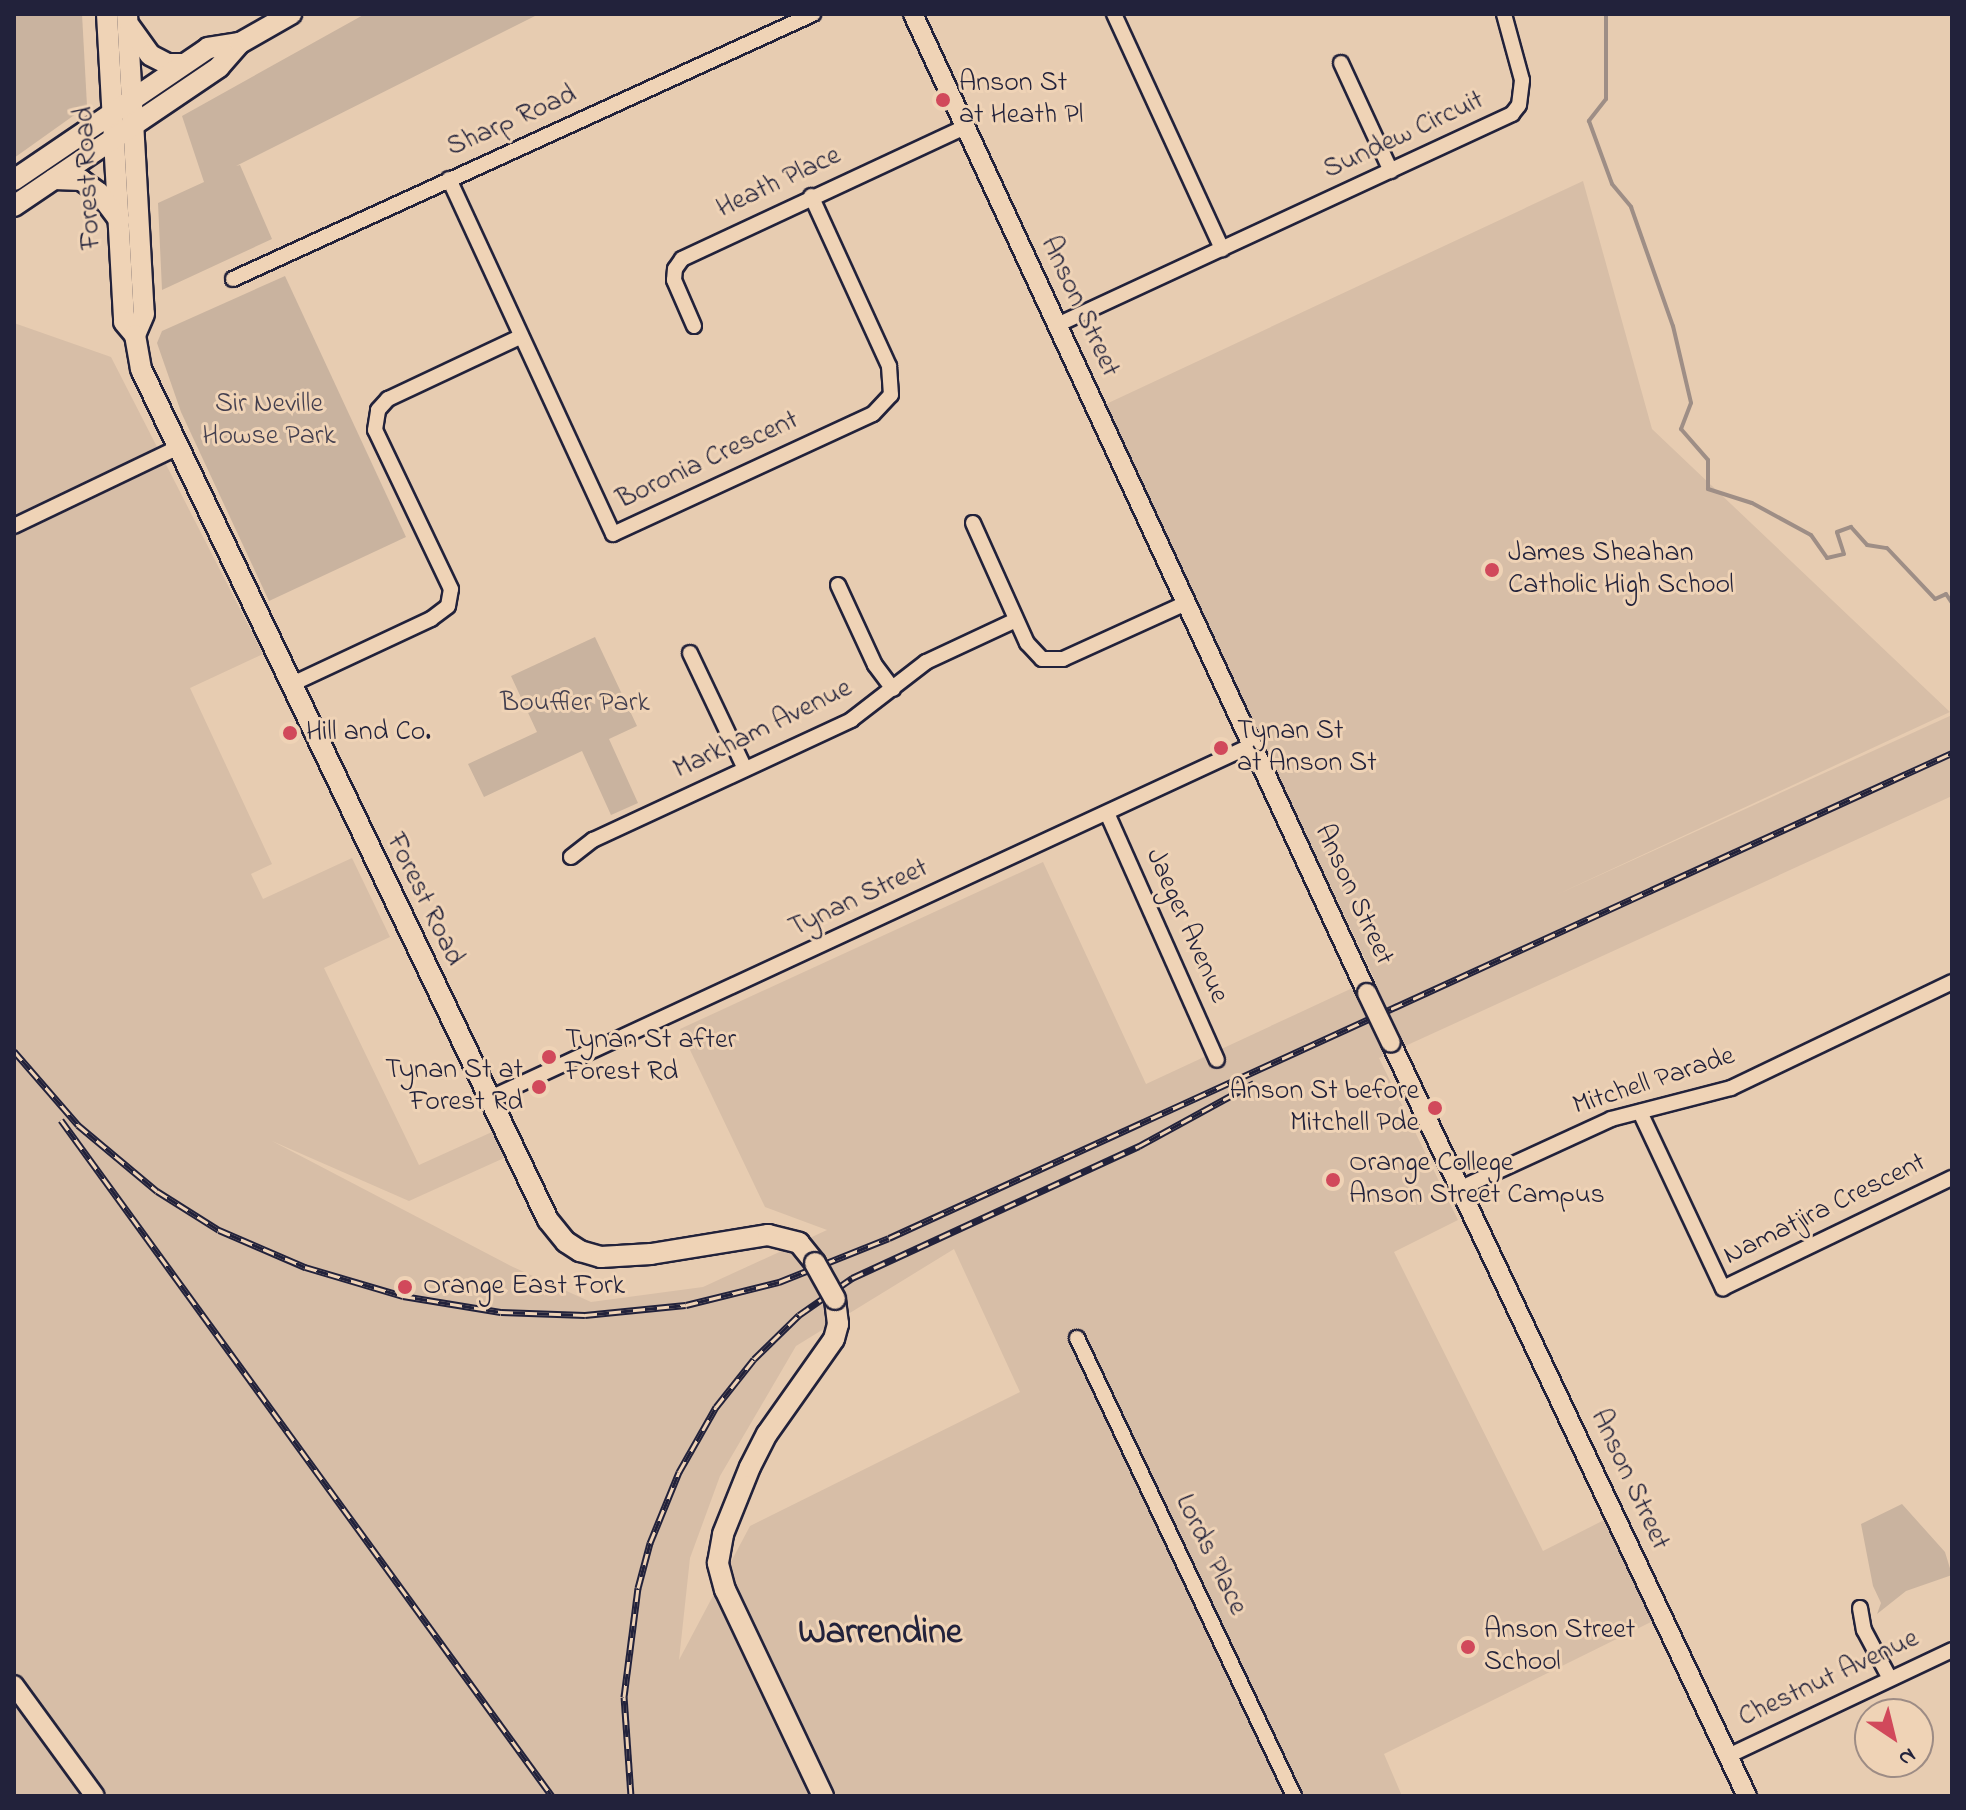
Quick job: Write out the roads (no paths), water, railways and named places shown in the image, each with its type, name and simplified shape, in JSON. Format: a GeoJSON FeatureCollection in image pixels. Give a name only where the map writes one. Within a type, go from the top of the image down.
{"type":"FeatureCollection","features":[{"type":"Feature","properties":{"kind":"main road"},"geometry":{"type":"LineString","coordinates":[[14,206],[219,67],[240,43],[291,14]]}},
{"type":"Feature","properties":{"kind":"main road"},"geometry":{"type":"LineString","coordinates":[[121,16],[150,55],[168,64],[184,64]]}},
{"type":"Feature","properties":{"kind":"main road","name":"Forest Road"},"geometry":{"type":"LineString","coordinates":[[121,16],[133,99],[144,314],[135,335]]}},
{"type":"Feature","properties":{"kind":"main road","name":"Forest Road"},"geometry":{"type":"LineString","coordinates":[[121,16],[112,113],[124,322],[135,335],[141,369],[177,448],[548,1220],[566,1242],[580,1251],[619,1258],[768,1235],[799,1243],[815,1263],[835,1299],[838,1324],[834,1339],[767,1434],[723,1534],[718,1563],[725,1590],[823,1796]]}},
{"type":"Feature","properties":{"kind":"main road"},"geometry":{"type":"LineString","coordinates":[[14,180],[208,48],[240,43]]}},
{"type":"Feature","properties":{"kind":"main road"},"geometry":{"type":"LineString","coordinates":[[54,179],[81,180],[99,193],[119,220]]}},
{"type":"Feature","properties":{"kind":"street","name":"Sharp Road"},"geometry":{"type":"LineString","coordinates":[[233,279],[813,14]]}},
{"type":"Feature","properties":{"kind":"street","name":"Anson Street"},"geometry":{"type":"LineString","coordinates":[[913,14],[1367,993],[1747,1796]]}},
{"type":"Feature","properties":{"kind":"street"},"geometry":{"type":"LineString","coordinates":[[1114,14],[1222,249]]}},
{"type":"Feature","properties":{"kind":"street","name":"Sundew Circuit"},"geometry":{"type":"LineString","coordinates":[[1057,325],[1502,120],[1519,105],[1522,80],[1504,14]]}},
{"type":"Feature","properties":{"kind":"street"},"geometry":{"type":"LineString","coordinates":[[1341,63],[1391,171]]}},
{"type":"Feature","properties":{"kind":"street","name":"Heath Place"},"geometry":{"type":"LineString","coordinates":[[694,326],[674,280],[675,269],[682,259],[811,196],[965,127]]}},
{"type":"Feature","properties":{"kind":"street","name":"Boronia Crescent"},"geometry":{"type":"LineString","coordinates":[[449,179],[613,534],[873,414],[891,395],[889,366],[811,196]]}},
{"type":"Feature","properties":{"kind":"street"},"geometry":{"type":"LineString","coordinates":[[290,685],[431,619],[448,606],[451,589],[375,430],[378,410],[388,399],[520,337]]}},
{"type":"Feature","properties":{"kind":"street"},"geometry":{"type":"LineString","coordinates":[[14,526],[177,448]]}},
{"type":"Feature","properties":{"kind":"street"},"geometry":{"type":"LineString","coordinates":[[973,523],[1033,652],[1052,661],[1063,659],[1186,603]]}},
{"type":"Feature","properties":{"kind":"street"},"geometry":{"type":"LineString","coordinates":[[838,585],[875,665],[893,689]]}},
{"type":"Feature","properties":{"kind":"street","name":"Markham Avenue"},"geometry":{"type":"LineString","coordinates":[[571,857],[593,840],[851,720],[936,656],[1016,620]]}},
{"type":"Feature","properties":{"kind":"street"},"geometry":{"type":"LineString","coordinates":[[690,653],[745,769]]}},
{"type":"Feature","properties":{"kind":"street","name":"Tynan Street"},"geometry":{"type":"LineString","coordinates":[[488,1099],[1252,745]]}},
{"type":"Feature","properties":{"kind":"street","name":"Jaeger Avenue"},"geometry":{"type":"LineString","coordinates":[[1107,813],[1217,1060]]}},
{"type":"Feature","properties":{"kind":"street","name":"Mitchell Parade"},"geometry":{"type":"LineString","coordinates":[[1459,1189],[1611,1119],[1731,1088],[1952,982]]}},
{"type":"Feature","properties":{"kind":"street","name":"Namatjira Crescent"},"geometry":{"type":"LineString","coordinates":[[1640,1112],[1723,1288],[1952,1178]]}},
{"type":"Feature","properties":{"kind":"street","name":"Lords Place"},"geometry":{"type":"LineString","coordinates":[[1077,1338],[1294,1796]]}},
{"type":"Feature","properties":{"kind":"street"},"geometry":{"type":"LineString","coordinates":[[1860,1608],[1864,1630],[1890,1679]]}},
{"type":"Feature","properties":{"kind":"street","name":"Chestnut Avenue"},"geometry":{"type":"LineString","coordinates":[[1728,1756],[1952,1650]]}},
{"type":"Feature","properties":{"kind":"street"},"geometry":{"type":"LineString","coordinates":[[14,1685],[95,1796]]}},
{"type":"Feature","properties":{"kind":"waterway"},"geometry":{"type":"LineString","coordinates":[[1606,14],[1606,99],[1589,121],[1612,184],[1631,207],[1673,326],[1691,403],[1681,429],[1708,460],[1708,489],[1752,503],[1811,535],[1827,558],[1844,554],[1837,532],[1851,527],[1867,545],[1887,548],[1935,599],[1946,594],[1952,603]]}},
{"type":"Feature","properties":{"kind":"railway"},"geometry":{"type":"LineString","coordinates":[[14,1051],[78,1125],[157,1191],[219,1230],[305,1267],[403,1296],[501,1312],[585,1315],[686,1305],[779,1282],[889,1238],[1952,753]]}},
{"type":"Feature","properties":{"kind":"railway"},"geometry":{"type":"LineString","coordinates":[[631,1796],[624,1697],[638,1588],[650,1543],[679,1472],[716,1407],[754,1359],[799,1315],[852,1278],[1139,1146],[1254,1083]]}},
{"type":"Feature","properties":{"kind":"railway"},"geometry":{"type":"LineString","coordinates":[[61,1120],[552,1796]]}},
{"type":"Feature","properties":{"kind":"place","name":"Anson St at Heath Pl"},"geometry":{"type":"Point","coordinates":[943,100]}},
{"type":"Feature","properties":{"kind":"place","name":"James Sheahan Catholic High School"},"geometry":{"type":"Point","coordinates":[1492,570]}},
{"type":"Feature","properties":{"kind":"place","name":"Hill and Co."},"geometry":{"type":"Point","coordinates":[290,733]}},
{"type":"Feature","properties":{"kind":"place","name":"Tynan St at Anson St"},"geometry":{"type":"Point","coordinates":[1221,748]}},
{"type":"Feature","properties":{"kind":"place","name":"Tynan St after Forest Rd"},"geometry":{"type":"Point","coordinates":[549,1057]}},
{"type":"Feature","properties":{"kind":"place","name":"Tynan St at Forest Rd"},"geometry":{"type":"Point","coordinates":[539,1087]}},
{"type":"Feature","properties":{"kind":"place","name":"Anson St before Mitchell Pde"},"geometry":{"type":"Point","coordinates":[1435,1108]}},
{"type":"Feature","properties":{"kind":"place","name":"Orange College Anson Street Campus"},"geometry":{"type":"Point","coordinates":[1333,1180]}},
{"type":"Feature","properties":{"kind":"place","name":"Orange East Fork"},"geometry":{"type":"Point","coordinates":[405,1287]}},
{"type":"Feature","properties":{"kind":"place","name":"Anson Street School"},"geometry":{"type":"Point","coordinates":[1468,1647]}},
{"type":"Feature","properties":{"kind":"district","name":"Warrendine"},"geometry":{"type":"Point","coordinates":[880,1634]}},
{"type":"Feature","properties":{"kind":"park label","name":"Sir Neville Howse Park"},"geometry":{"type":"Point","coordinates":[269,421]}},
{"type":"Feature","properties":{"kind":"park label","name":"Bouffler Park"},"geometry":{"type":"Point","coordinates":[575,704]}}]}
